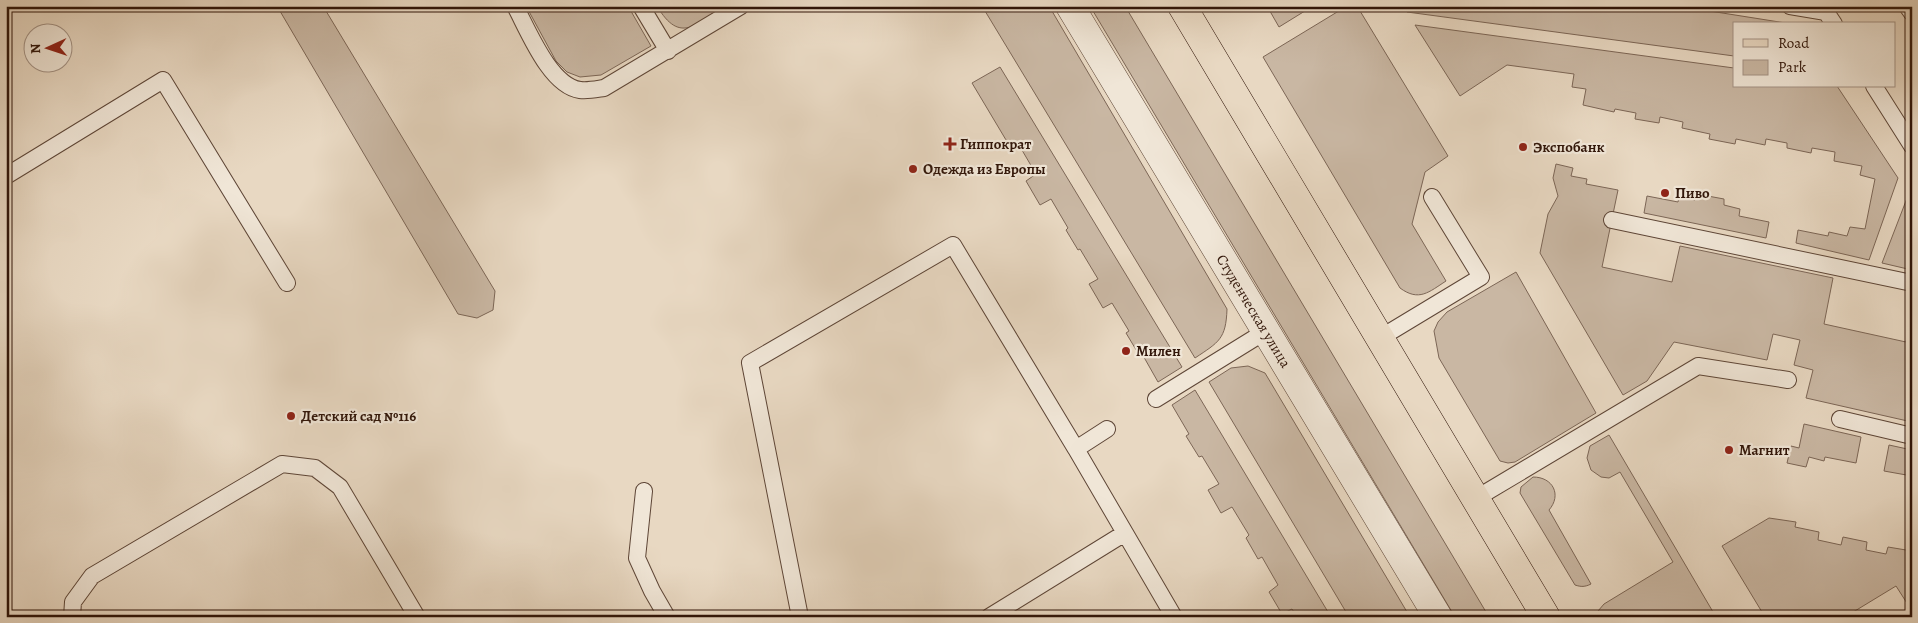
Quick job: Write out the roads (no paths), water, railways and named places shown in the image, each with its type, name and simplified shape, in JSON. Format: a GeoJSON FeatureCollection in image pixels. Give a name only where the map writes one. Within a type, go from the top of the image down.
{"type":"FeatureCollection","features":[{"type":"Feature","properties":{"kind":"main road"},"geometry":{"type":"LineString","coordinates":[[1182,6],[1546,617]]}},
{"type":"Feature","properties":{"kind":"street","name":"Студенческая улица"},"geometry":{"type":"LineString","coordinates":[[1070,6],[1438,617]]}},
{"type":"Feature","properties":{"kind":"lane"},"geometry":{"type":"LineString","coordinates":[[515,6],[550,69],[564,84],[580,90],[604,88],[741,6]]}},
{"type":"Feature","properties":{"kind":"lane"},"geometry":{"type":"LineString","coordinates":[[641,6],[668,50]]}},
{"type":"Feature","properties":{"kind":"lane"},"geometry":{"type":"LineString","coordinates":[[1790,6],[1826,12],[1833,22]]}},
{"type":"Feature","properties":{"kind":"lane"},"geometry":{"type":"LineString","coordinates":[[1907,6],[1912,13]]}},
{"type":"Feature","properties":{"kind":"lane"},"geometry":{"type":"LineString","coordinates":[[6,176],[163,80],[287,282]]}},
{"type":"Feature","properties":{"kind":"lane"},"geometry":{"type":"LineString","coordinates":[[1875,88],[1912,146]]}},
{"type":"Feature","properties":{"kind":"lane"},"geometry":{"type":"LineString","coordinates":[[1380,338],[1481,277],[1432,197]]}},
{"type":"Feature","properties":{"kind":"lane"},"geometry":{"type":"LineString","coordinates":[[1612,220],[1912,283]]}},
{"type":"Feature","properties":{"kind":"lane"},"geometry":{"type":"LineString","coordinates":[[800,617],[750,363],[952,245],[1076,449],[1174,617]]}},
{"type":"Feature","properties":{"kind":"lane"},"geometry":{"type":"LineString","coordinates":[[1156,399],[1266,331]]}},
{"type":"Feature","properties":{"kind":"lane"},"geometry":{"type":"LineString","coordinates":[[1475,499],[1698,366],[1788,380]]}},
{"type":"Feature","properties":{"kind":"lane"},"geometry":{"type":"LineString","coordinates":[[1840,419],[1912,436]]}},
{"type":"Feature","properties":{"kind":"lane"},"geometry":{"type":"LineString","coordinates":[[1076,449],[1107,429]]}},
{"type":"Feature","properties":{"kind":"lane"},"geometry":{"type":"LineString","coordinates":[[72,617],[73,602],[92,576],[282,464],[315,468],[340,487],[417,617]]}},
{"type":"Feature","properties":{"kind":"lane"},"geometry":{"type":"LineString","coordinates":[[644,491],[637,558],[652,592],[667,617]]}},
{"type":"Feature","properties":{"kind":"lane"},"geometry":{"type":"LineString","coordinates":[[989,617],[1125,533]]}},
{"type":"Feature","properties":{"kind":"place","name":"Гиппократ"},"geometry":{"type":"Point","coordinates":[950,144]}},
{"type":"Feature","properties":{"kind":"place","name":"Экспобанк"},"geometry":{"type":"Point","coordinates":[1523,147]}},
{"type":"Feature","properties":{"kind":"place","name":"Одежда из Европы"},"geometry":{"type":"Point","coordinates":[913,169]}},
{"type":"Feature","properties":{"kind":"place","name":"Пиво"},"geometry":{"type":"Point","coordinates":[1665,193]}},
{"type":"Feature","properties":{"kind":"place","name":"Милен"},"geometry":{"type":"Point","coordinates":[1126,351]}},
{"type":"Feature","properties":{"kind":"place","name":"Детский сад №116"},"geometry":{"type":"Point","coordinates":[291,416]}},
{"type":"Feature","properties":{"kind":"place","name":"Магнит"},"geometry":{"type":"Point","coordinates":[1729,450]}}]}
